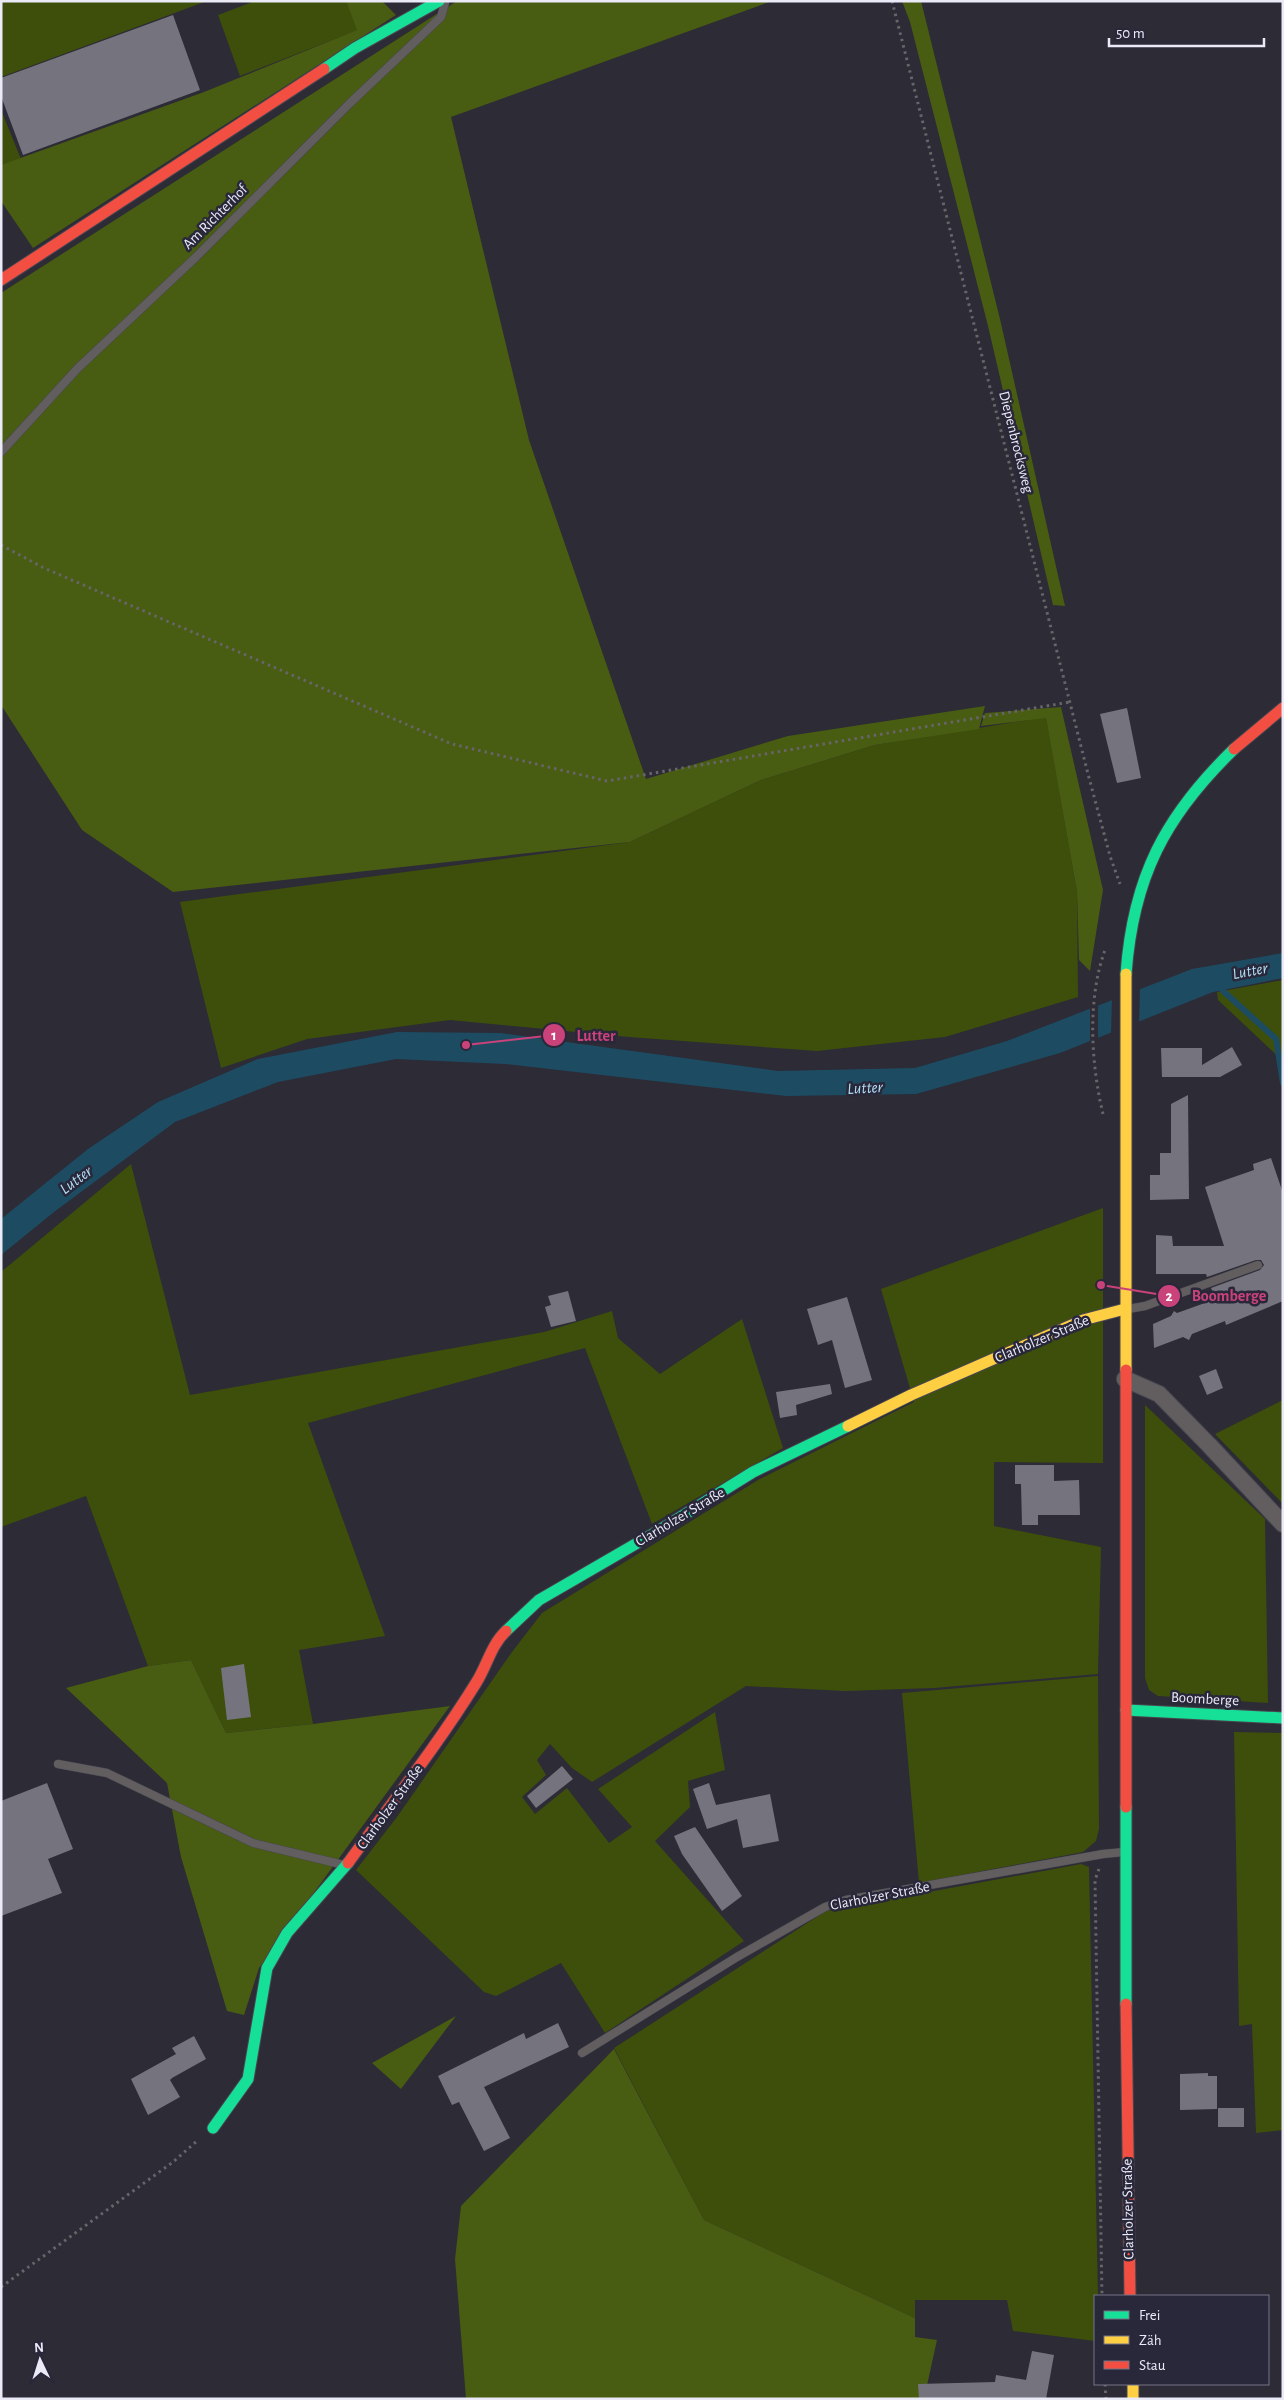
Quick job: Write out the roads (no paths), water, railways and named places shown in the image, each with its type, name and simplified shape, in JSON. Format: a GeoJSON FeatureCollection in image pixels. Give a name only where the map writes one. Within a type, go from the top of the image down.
{"type":"FeatureCollection","features":[{"type":"Feature","properties":{"kind":"street"},"geometry":{"type":"LineString","coordinates":[[1,280],[355,48],[439,1]]}},
{"type":"Feature","properties":{"kind":"street","name":"Clarholzer Straße"},"geometry":{"type":"LineString","coordinates":[[1130,2295],[1126,1852],[1125,1379],[1126,979],[1129,936],[1138,894],[1154,852],[1172,819],[1204,777],[1246,736],[1283,708]]}},
{"type":"Feature","properties":{"kind":"street","name":"Clarholzer Straße"},"geometry":{"type":"LineString","coordinates":[[213,2128],[248,2079],[267,1968],[287,1932],[346,1866],[418,1768],[477,1682],[498,1638],[539,1600],[762,1468],[920,1391],[1083,1320],[1125,1309]]}},
{"type":"Feature","properties":{"kind":"street"},"geometry":{"type":"LineString","coordinates":[[1125,1379],[1159,1394],[1210,1444],[1283,1524]]}},
{"type":"Feature","properties":{"kind":"street","name":"Boomberge"},"geometry":{"type":"LineString","coordinates":[[1126,1710],[1283,1718]]}},
{"type":"Feature","properties":{"kind":"street"},"geometry":{"type":"LineString","coordinates":[[1133,2385],[1133,2399]]}},
{"type":"Feature","properties":{"kind":"lane","name":"Am Richterhof"},"geometry":{"type":"LineString","coordinates":[[1,452],[77,369],[196,257],[350,103],[441,17],[446,1]]}},
{"type":"Feature","properties":{"kind":"lane"},"geometry":{"type":"LineString","coordinates":[[1125,1309],[1145,1306],[1258,1265]]}},
{"type":"Feature","properties":{"kind":"lane"},"geometry":{"type":"LineString","coordinates":[[58,1764],[108,1773],[253,1843],[346,1866]]}},
{"type":"Feature","properties":{"kind":"lane","name":"Clarholzer Straße"},"geometry":{"type":"LineString","coordinates":[[582,2053],[737,1958],[825,1907],[846,1900],[1093,1856],[1126,1852]]}},
{"type":"Feature","properties":{"kind":"water"},"geometry":{"type":"Polygon","coordinates":[[[1283,953],[1283,978],[1213,992],[1060,1053],[916,1094],[786,1096],[505,1064],[396,1059],[278,1082],[175,1122],[54,1212],[1,1255],[1,1219],[88,1149],[158,1102],[258,1059],[397,1032],[500,1033],[778,1071],[915,1068],[1007,1041],[1192,969],[1283,953]]]}},
{"type":"Feature","properties":{"kind":"waterway"},"geometry":{"type":"LineString","coordinates":[[1220,982],[1222,990],[1276,1039],[1283,1083]]}},
{"type":"Feature","properties":{"kind":"place","name":"Lutter"},"geometry":{"type":"Point","coordinates":[466,1045]}},
{"type":"Feature","properties":{"kind":"place","name":"Boomberge"},"geometry":{"type":"Point","coordinates":[1101,1285]}}]}
